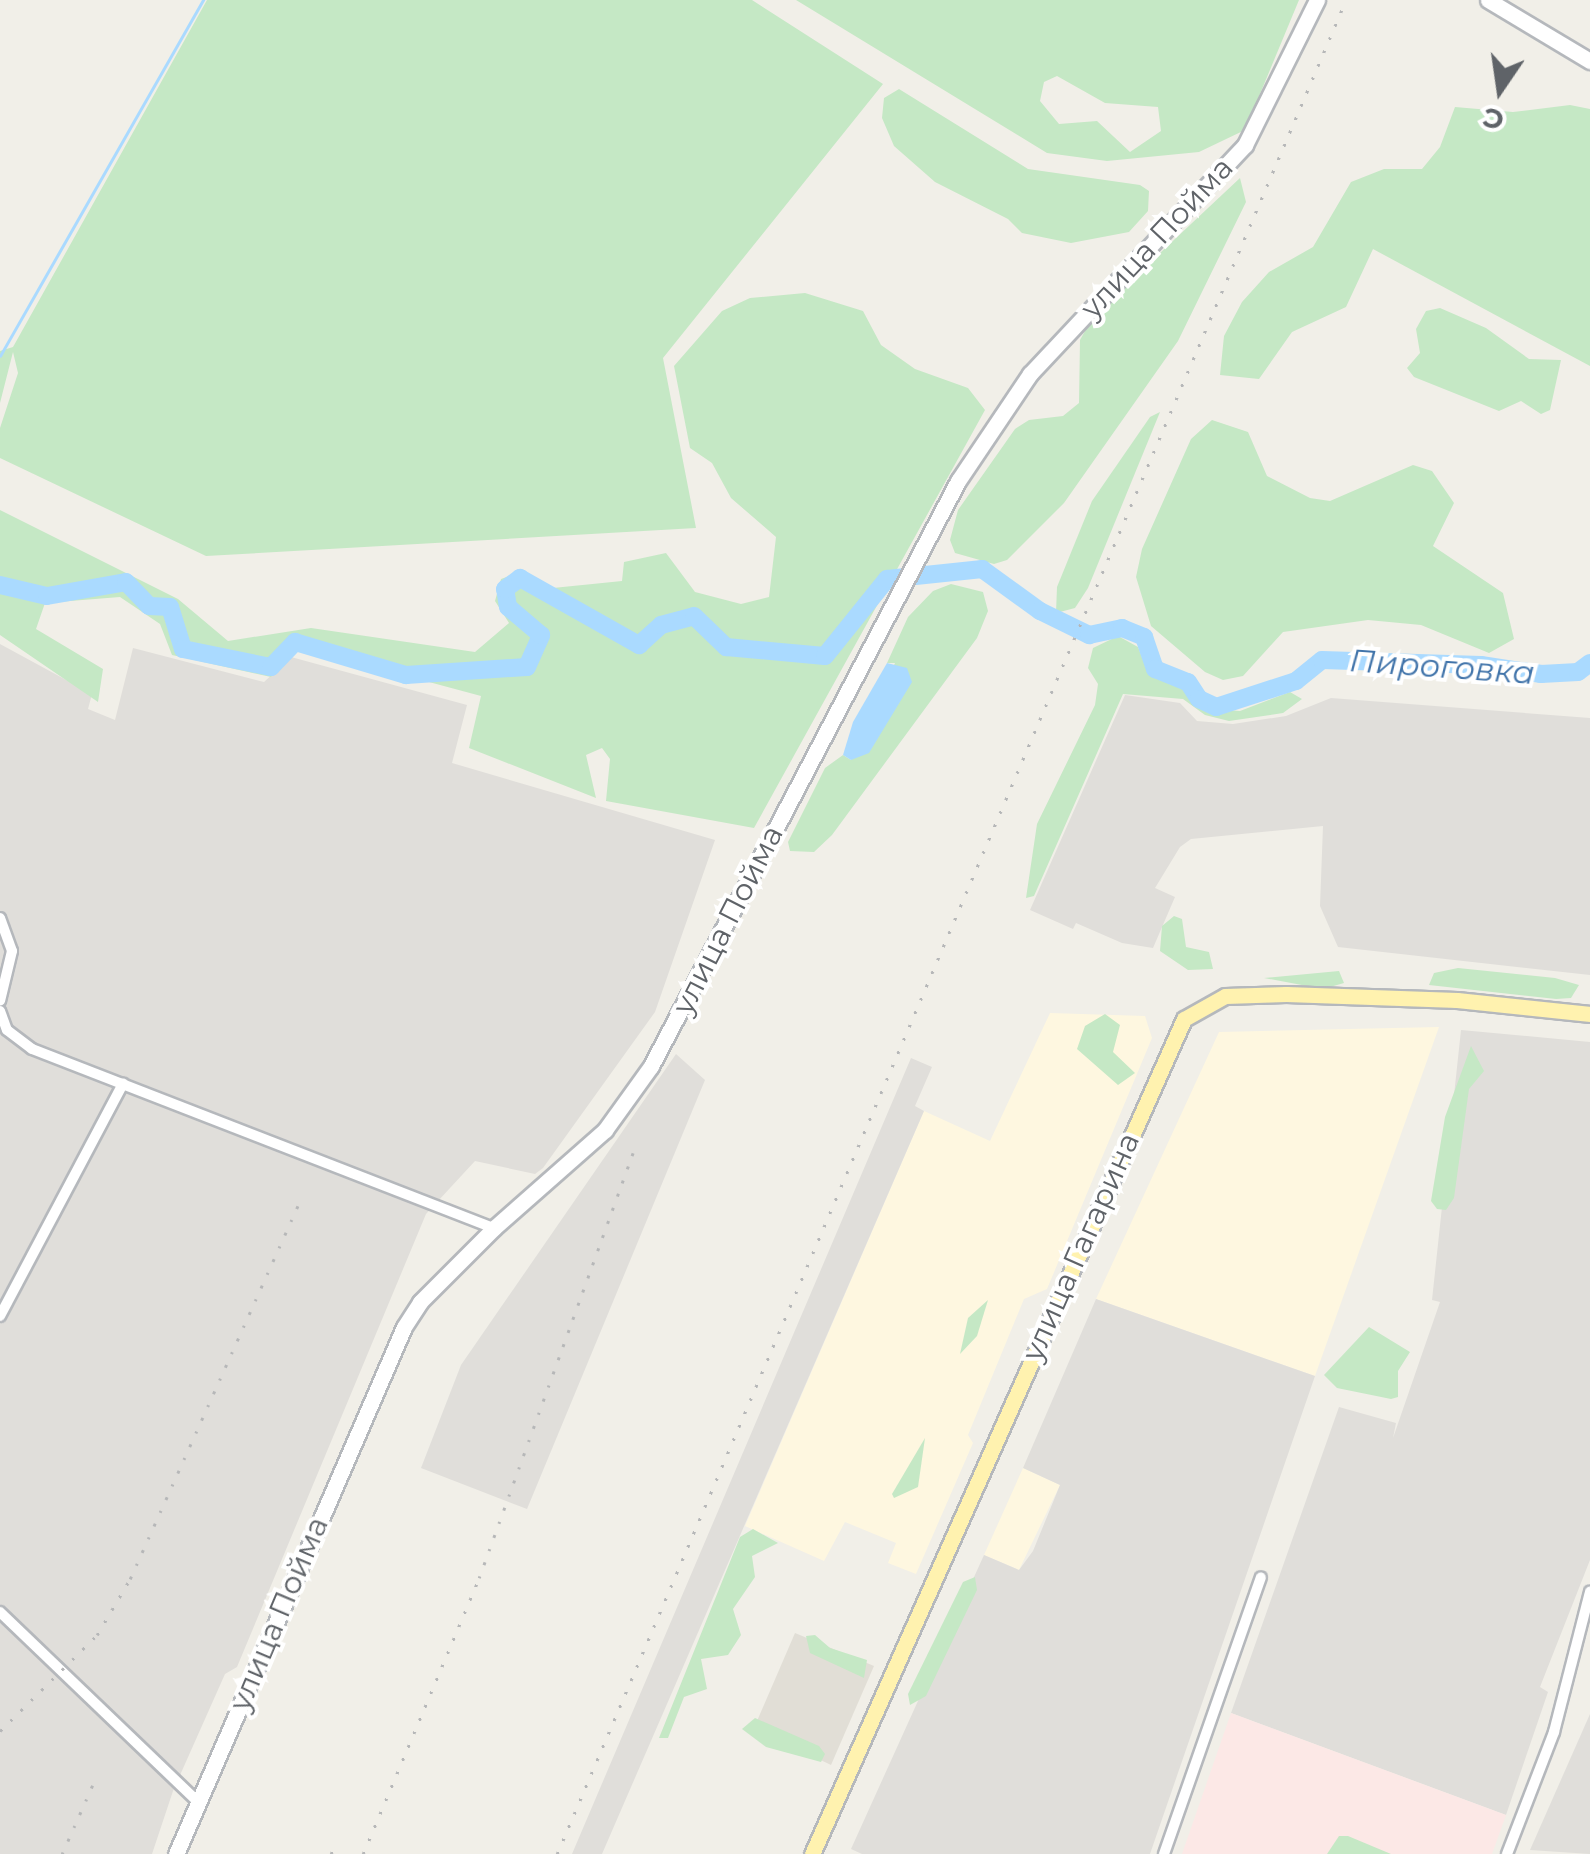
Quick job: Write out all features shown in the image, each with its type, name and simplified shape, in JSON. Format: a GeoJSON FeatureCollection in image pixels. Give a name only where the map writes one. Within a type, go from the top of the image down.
{"type":"FeatureCollection","features":[{"type":"Feature","properties":{"kind":"main road","name":"улица Пойма"},"geometry":{"type":"LineString","coordinates":[[176,1854],[404,1327],[420,1302],[494,1228],[605,1130],[651,1066],[958,480],[1030,374],[1244,145],[1318,0]]}},
{"type":"Feature","properties":{"kind":"main road"},"geometry":{"type":"LineString","coordinates":[[1488,0],[1590,61]]}},
{"type":"Feature","properties":{"kind":"main road","name":"улица Гагарина"},"geometry":{"type":"LineString","coordinates":[[812,1854],[1184,1019],[1226,996],[1286,994],[1457,1000],[1590,1014]]}},
{"type":"Feature","properties":{"kind":"street"},"geometry":{"type":"LineString","coordinates":[[0,918],[12,951],[0,1001]]}},
{"type":"Feature","properties":{"kind":"street"},"geometry":{"type":"LineString","coordinates":[[0,1011],[17,1040],[494,1228]]}},
{"type":"Feature","properties":{"kind":"street"},"geometry":{"type":"LineString","coordinates":[[0,1316],[123,1084]]}},
{"type":"Feature","properties":{"kind":"street"},"geometry":{"type":"LineString","coordinates":[[1164,1854],[1262,1576]]}},
{"type":"Feature","properties":{"kind":"street"},"geometry":{"type":"LineString","coordinates":[[1507,1854],[1554,1732],[1590,1592]]}},
{"type":"Feature","properties":{"kind":"street"},"geometry":{"type":"LineString","coordinates":[[0,1612],[198,1802]]}},
{"type":"Feature","properties":{"kind":"shaded area"},"geometry":{"type":"Polygon","coordinates":[[[0,644],[92,694],[88,709],[115,720],[133,648],[264,682],[291,657],[467,705],[452,763],[715,840],[655,1012],[543,1168],[535,1174],[475,1161],[426,1214],[237,1667],[225,1674],[173,1791],[152,1854],[0,1854],[0,644]]]}},
{"type":"Feature","properties":{"kind":"shaded area"},"geometry":{"type":"Polygon","coordinates":[[[1125,695],[1180,703],[1197,721],[1233,724],[1286,716],[1331,698],[1590,718],[1590,975],[1338,947],[1320,906],[1323,826],[1191,839],[1180,847],[1155,888],[1175,897],[1153,948],[1122,943],[1076,923],[1073,929],[1030,910],[1125,695]]]}},
{"type":"Feature","properties":{"kind":"shaded area"},"geometry":{"type":"Polygon","coordinates":[[[1050,1013],[1145,1016],[1152,1038],[1047,1289],[1024,1299],[968,1435],[973,1443],[916,1574],[888,1563],[896,1543],[845,1522],[824,1561],[745,1526],[924,1111],[990,1141],[1050,1013]]]}},
{"type":"Feature","properties":{"kind":"shaded area"},"geometry":{"type":"Polygon","coordinates":[[[1439,1027],[1315,1376],[1096,1299],[1219,1032],[1439,1027]]]}},
{"type":"Feature","properties":{"kind":"shaded area"},"geometry":{"type":"Polygon","coordinates":[[[1461,1030],[1590,1042],[1590,1560],[1540,1687],[1548,1692],[1506,1815],[1231,1713],[1339,1407],[1396,1423],[1393,1438],[1440,1302],[1432,1300],[1461,1030]]]}},
{"type":"Feature","properties":{"kind":"shaded area"},"geometry":{"type":"Polygon","coordinates":[[[676,1054],[705,1080],[527,1509],[421,1468],[461,1365],[676,1054]]]}},
{"type":"Feature","properties":{"kind":"shaded area"},"geometry":{"type":"Polygon","coordinates":[[[911,1058],[932,1067],[915,1106],[924,1111],[602,1854],[572,1854],[911,1058]]]}},
{"type":"Feature","properties":{"kind":"shaded area"},"geometry":{"type":"Polygon","coordinates":[[[1096,1299],[1315,1376],[1150,1854],[862,1854],[851,1849],[984,1555],[1019,1570],[1033,1551],[1060,1485],[1023,1468],[1096,1299]]]}},
{"type":"Feature","properties":{"kind":"shaded area"},"geometry":{"type":"Polygon","coordinates":[[[1023,1468],[1060,1485],[1019,1570],[984,1555],[1023,1468]]]}},
{"type":"Feature","properties":{"kind":"shaded area"},"geometry":{"type":"Polygon","coordinates":[[[795,1633],[874,1666],[831,1765],[754,1728],[795,1633]]]}},
{"type":"Feature","properties":{"kind":"shaded area"},"geometry":{"type":"Polygon","coordinates":[[[1231,1713],[1506,1815],[1492,1854],[1182,1854],[1231,1713]]]}},
{"type":"Feature","properties":{"kind":"shaded area"},"geometry":{"type":"Polygon","coordinates":[[[1590,1714],[1590,1854],[1530,1850],[1590,1714]]]}},
{"type":"Feature","properties":{"kind":"green space"},"geometry":{"type":"Polygon","coordinates":[[[207,0],[752,0],[883,84],[663,358],[696,528],[206,556],[0,458],[0,428],[18,373],[13,352],[0,403],[0,351],[13,347],[207,0]]]}},
{"type":"Feature","properties":{"kind":"green space"},"geometry":{"type":"Polygon","coordinates":[[[796,0],[1299,0],[1245,130],[1199,152],[1107,161],[1047,153],[796,0]],[[1057,76],[1044,82],[1040,101],[1059,124],[1097,121],[1130,152],[1161,131],[1158,107],[1105,103],[1057,76]]]}},
{"type":"Feature","properties":{"kind":"green space"},"geometry":{"type":"Polygon","coordinates":[[[899,89],[1028,169],[1140,185],[1149,191],[1148,211],[1129,232],[1071,243],[1022,233],[1008,219],[935,182],[894,146],[882,118],[884,98],[899,89]]]}},
{"type":"Feature","properties":{"kind":"green space"},"geometry":{"type":"Polygon","coordinates":[[[1570,105],[1590,109],[1590,366],[1373,249],[1346,307],[1292,332],[1259,379],[1220,375],[1224,336],[1242,302],[1269,272],[1313,247],[1351,182],[1384,169],[1422,169],[1440,147],[1455,107],[1513,112],[1570,105]]]}},
{"type":"Feature","properties":{"kind":"green space"},"geometry":{"type":"Polygon","coordinates":[[[1240,178],[1246,202],[1178,341],[1064,503],[1007,560],[994,564],[955,553],[950,540],[958,510],[1015,429],[1029,420],[1063,416],[1079,403],[1080,340],[1094,315],[1240,178]]]}},
{"type":"Feature","properties":{"kind":"green space"},"geometry":{"type":"Polygon","coordinates":[[[805,293],[863,311],[881,345],[915,369],[968,388],[985,410],[754,828],[606,801],[610,759],[602,748],[586,755],[596,798],[469,748],[481,696],[310,650],[292,652],[271,677],[172,655],[160,624],[120,597],[45,603],[36,629],[103,669],[98,702],[0,635],[0,510],[178,599],[228,641],[311,628],[475,652],[509,623],[495,601],[501,579],[523,571],[543,589],[622,581],[624,562],[666,553],[695,592],[741,604],[769,597],[776,537],[731,498],[712,463],[690,448],[674,366],[722,311],[750,298],[805,293]]]}},
{"type":"Feature","properties":{"kind":"green space"},"geometry":{"type":"Polygon","coordinates":[[[1440,308],[1486,328],[1529,359],[1561,360],[1550,410],[1541,414],[1521,401],[1499,411],[1414,377],[1407,368],[1420,353],[1416,329],[1426,311],[1440,308]]]}},
{"type":"Feature","properties":{"kind":"green space"},"geometry":{"type":"Polygon","coordinates":[[[1160,412],[1088,588],[1075,608],[1056,613],[1057,587],[1092,501],[1150,417],[1160,412]]]}},
{"type":"Feature","properties":{"kind":"green space"},"geometry":{"type":"Polygon","coordinates":[[[1212,420],[1248,432],[1267,476],[1310,498],[1330,501],[1413,465],[1432,471],[1454,503],[1433,546],[1503,593],[1514,639],[1489,653],[1421,625],[1368,620],[1283,632],[1243,676],[1223,680],[1205,672],[1151,626],[1136,577],[1142,549],[1191,439],[1212,420]]]}},
{"type":"Feature","properties":{"kind":"green space"},"geometry":{"type":"Polygon","coordinates":[[[951,584],[983,592],[988,611],[977,638],[832,835],[814,852],[790,851],[788,842],[825,768],[843,755],[851,760],[895,663],[887,663],[908,617],[933,591],[951,584]]]}},
{"type":"Feature","properties":{"kind":"green space"},"geometry":{"type":"Polygon","coordinates":[[[1118,636],[1138,647],[1147,670],[1182,685],[1213,709],[1240,711],[1290,692],[1302,699],[1283,713],[1229,721],[1205,715],[1183,699],[1123,694],[1034,896],[1026,898],[1037,824],[1095,705],[1098,684],[1088,668],[1093,648],[1118,636]]]}},
{"type":"Feature","properties":{"kind":"green space"},"geometry":{"type":"Polygon","coordinates":[[[1174,916],[1182,919],[1186,947],[1209,952],[1213,969],[1188,970],[1160,951],[1162,926],[1174,916]]]}},
{"type":"Feature","properties":{"kind":"green space"},"geometry":{"type":"Polygon","coordinates":[[[1458,968],[1555,978],[1579,985],[1571,998],[1556,999],[1429,985],[1434,973],[1458,968]]]}},
{"type":"Feature","properties":{"kind":"green space"},"geometry":{"type":"Polygon","coordinates":[[[1339,971],[1344,983],[1323,989],[1264,978],[1339,971]]]}},
{"type":"Feature","properties":{"kind":"green space"},"geometry":{"type":"Polygon","coordinates":[[[1105,1014],[1120,1025],[1113,1052],[1135,1073],[1118,1085],[1077,1049],[1085,1026],[1105,1014]]]}},
{"type":"Feature","properties":{"kind":"green space"},"geometry":{"type":"Polygon","coordinates":[[[1471,1046],[1484,1071],[1469,1089],[1454,1198],[1446,1210],[1437,1209],[1431,1201],[1445,1117],[1471,1046]]]}},
{"type":"Feature","properties":{"kind":"green space"},"geometry":{"type":"Polygon","coordinates":[[[988,1300],[977,1336],[960,1354],[968,1318],[988,1300]]]}},
{"type":"Feature","properties":{"kind":"green space"},"geometry":{"type":"Polygon","coordinates":[[[1369,1327],[1410,1352],[1398,1371],[1398,1397],[1391,1399],[1337,1388],[1324,1375],[1369,1327]]]}},
{"type":"Feature","properties":{"kind":"green space"},"geometry":{"type":"Polygon","coordinates":[[[925,1438],[918,1487],[894,1498],[892,1494],[925,1438]]]}},
{"type":"Feature","properties":{"kind":"green space"},"geometry":{"type":"Polygon","coordinates":[[[753,1529],[778,1543],[752,1556],[755,1577],[733,1609],[741,1635],[728,1655],[701,1659],[707,1689],[684,1697],[668,1738],[659,1738],[740,1537],[753,1529]]]}},
{"type":"Feature","properties":{"kind":"green space"},"geometry":{"type":"Polygon","coordinates":[[[975,1577],[977,1590],[926,1696],[910,1705],[908,1694],[963,1582],[975,1577]]]}},
{"type":"Feature","properties":{"kind":"green space"},"geometry":{"type":"Polygon","coordinates":[[[815,1635],[830,1648],[867,1660],[864,1678],[810,1653],[806,1636],[815,1635]]]}},
{"type":"Feature","properties":{"kind":"green space"},"geometry":{"type":"Polygon","coordinates":[[[755,1718],[819,1746],[825,1754],[821,1762],[766,1747],[742,1729],[755,1718]]]}},
{"type":"Feature","properties":{"kind":"green space"},"geometry":{"type":"Polygon","coordinates":[[[1339,1836],[1348,1836],[1391,1854],[1327,1854],[1339,1836]]]}},
{"type":"Feature","properties":{"kind":"water"},"geometry":{"type":"Polygon","coordinates":[[[887,663],[907,668],[912,682],[869,753],[851,760],[843,755],[853,722],[887,663]]]}},
{"type":"Feature","properties":{"kind":"waterway"},"geometry":{"type":"LineString","coordinates":[[0,356],[203,0]]}},
{"type":"Feature","properties":{"kind":"waterway","name":"Пироговка"},"geometry":{"type":"LineString","coordinates":[[0,585],[47,596],[126,582],[149,606],[170,607],[183,649],[271,667],[295,642],[406,675],[527,667],[541,635],[508,607],[505,589],[520,578],[639,645],[661,625],[694,616],[726,647],[825,656],[887,579],[982,569],[1040,611],[1089,635],[1122,628],[1144,637],[1155,669],[1188,682],[1199,699],[1216,707],[1296,681],[1322,660],[1481,665],[1541,674],[1578,672],[1590,663]]}},
{"type":"Feature","properties":{"kind":"railway"},"geometry":{"type":"LineString","coordinates":[[557,1854],[1346,0]]}},
{"type":"Feature","properties":{"kind":"railway"},"geometry":{"type":"LineString","coordinates":[[363,1854],[479,1578],[635,1146]]}},
{"type":"Feature","properties":{"kind":"railway"},"geometry":{"type":"LineString","coordinates":[[0,1731],[97,1635],[130,1579],[302,1196]]}},
{"type":"Feature","properties":{"kind":"railway"},"geometry":{"type":"LineString","coordinates":[[62,1854],[93,1784]]}},
{"type":"Feature","properties":{"kind":"railway"},"geometry":{"type":"LineString","coordinates":[[331,1854],[333,1849]]}}]}
